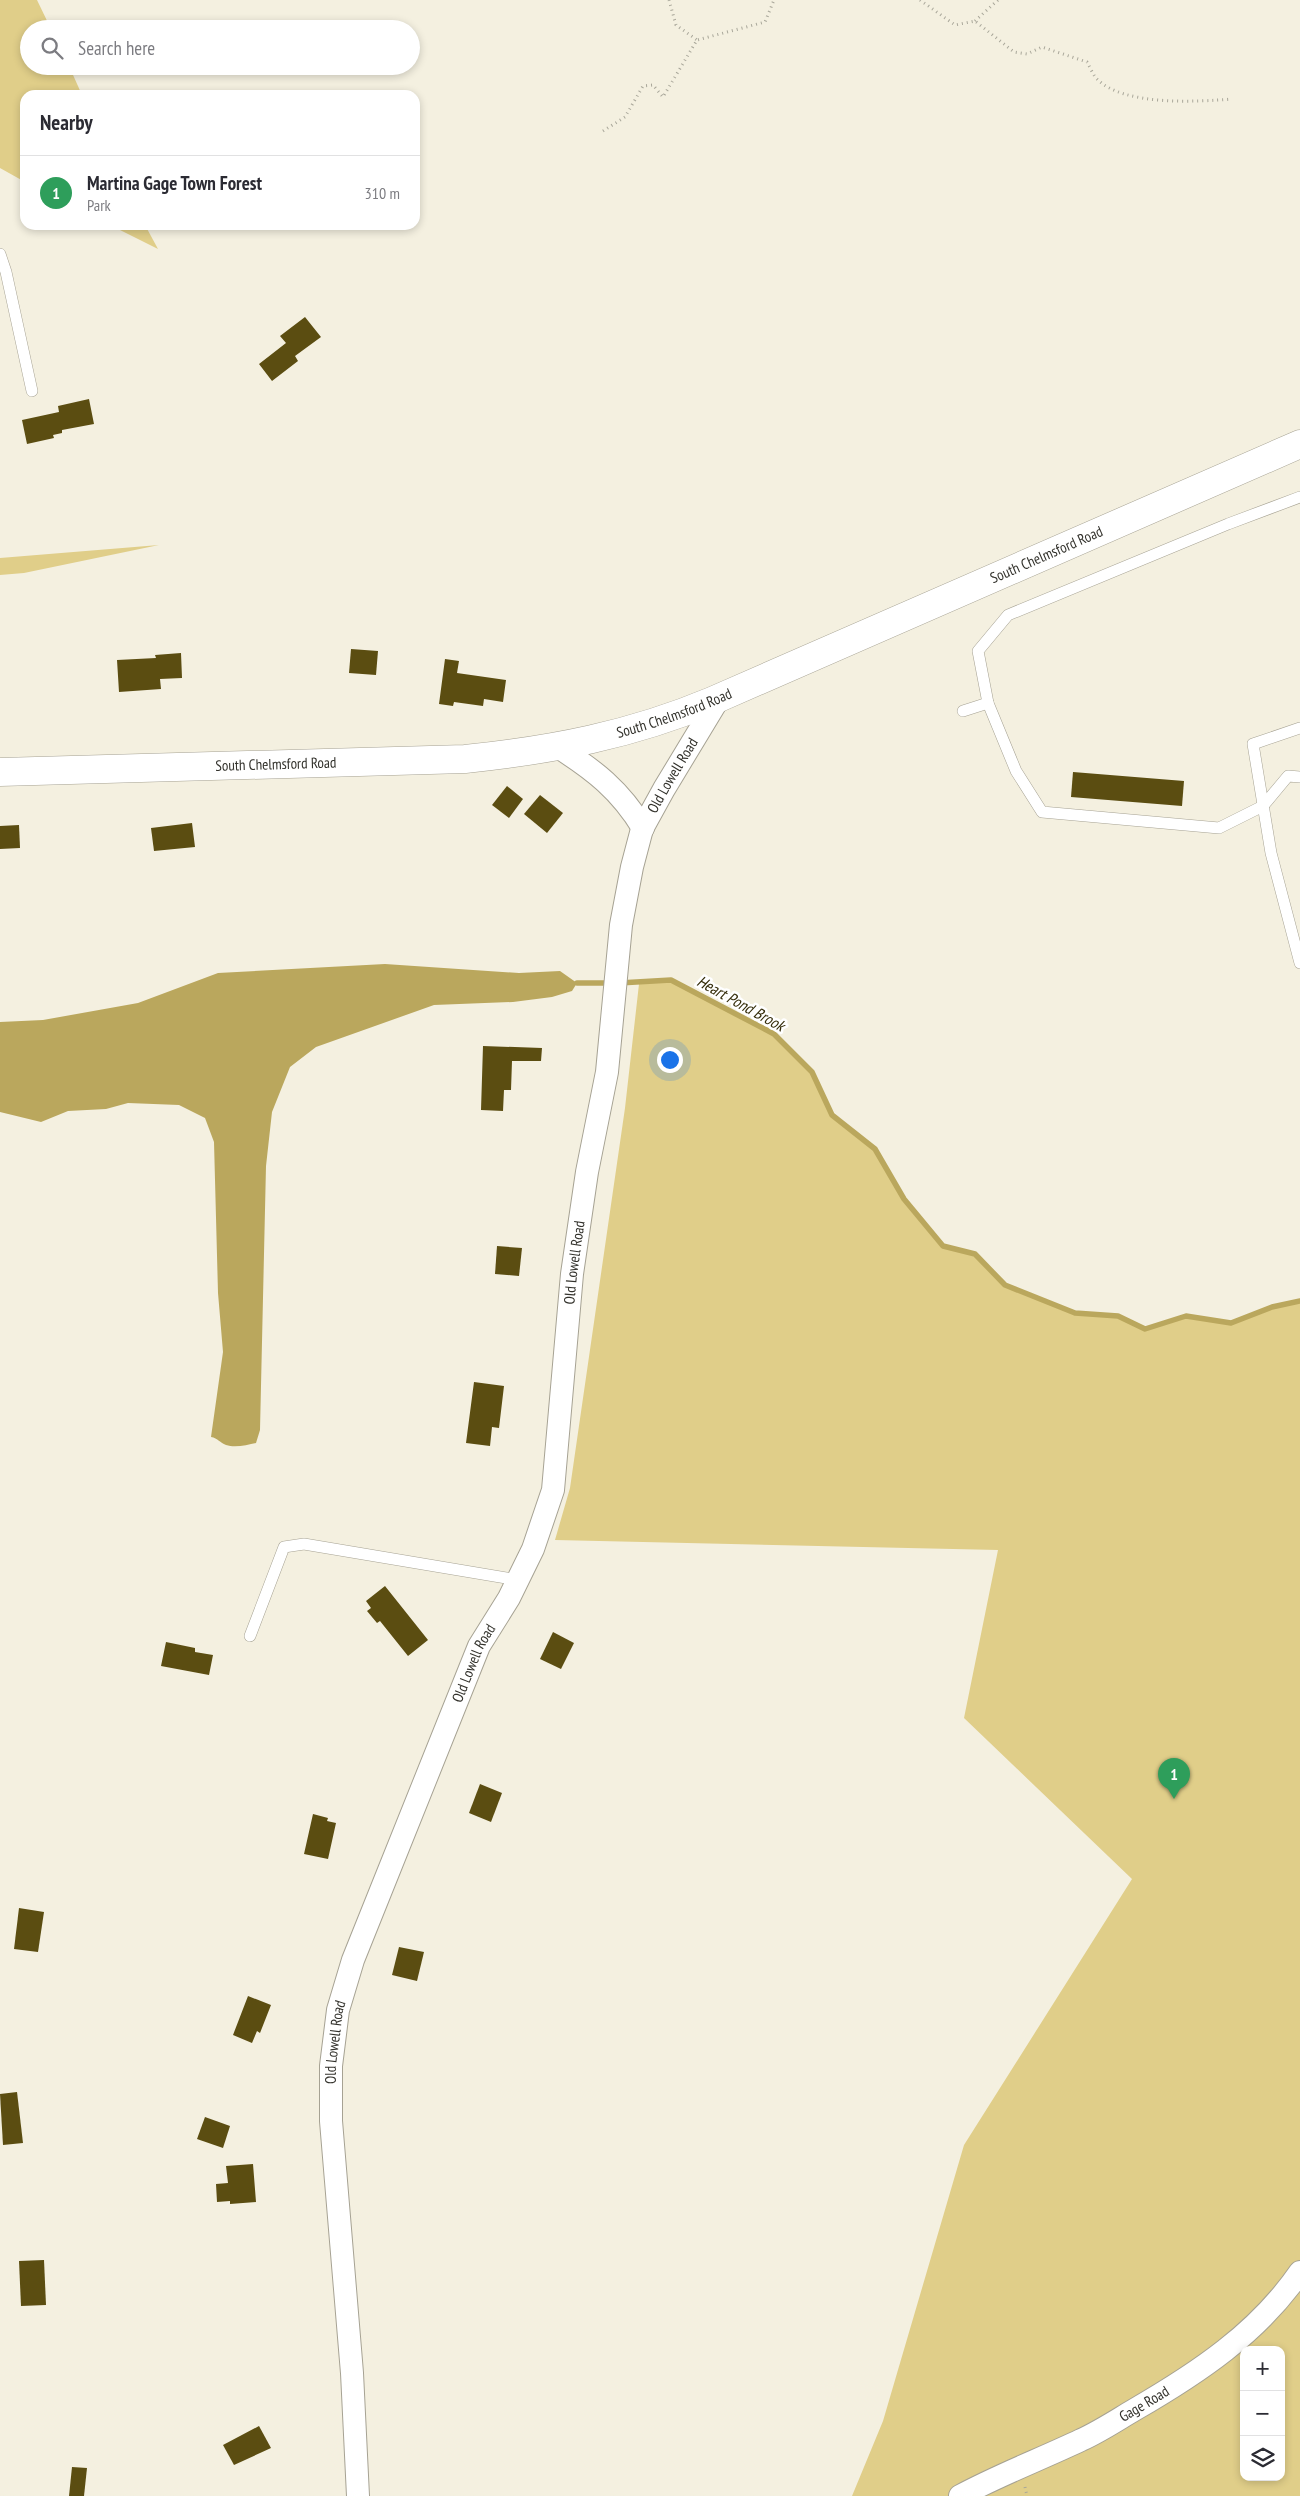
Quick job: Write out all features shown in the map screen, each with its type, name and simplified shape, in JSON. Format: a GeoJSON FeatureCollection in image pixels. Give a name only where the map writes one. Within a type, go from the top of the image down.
{"type":"FeatureCollection","features":[{"type":"Feature","properties":{"kind":"main road","name":"South Chelmsford Road"},"geometry":{"type":"LineString","coordinates":[[0,772],[465,759],[558,747],[632,730],[676,716],[719,698],[1300,444]]}},
{"type":"Feature","properties":{"kind":"street","name":"Old Lowell Road"},"geometry":{"type":"LineString","coordinates":[[358,2496],[352,2373],[331,2121],[331,2066],[338,2010],[353,1960],[479,1646],[518,1580],[533,1550],[552,1490],[572,1274],[587,1172],[606,1072],[621,925],[632,868],[643,828],[664,789],[719,698]]}},
{"type":"Feature","properties":{"kind":"street","name":"Old Lowell Road"},"geometry":{"type":"LineString","coordinates":[[558,747],[587,766],[610,785],[628,804],[643,828]]}},
{"type":"Feature","properties":{"kind":"street","name":"Gage Road"},"geometry":{"type":"LineString","coordinates":[[960,2496],[992,2479],[1083,2440],[1179,2384],[1242,2338],[1281,2300],[1300,2272]]}},
{"type":"Feature","properties":{"kind":"lane"},"geometry":{"type":"LineString","coordinates":[[0,254],[6,272],[32,390]]}},
{"type":"Feature","properties":{"kind":"lane"},"geometry":{"type":"LineString","coordinates":[[1300,496],[1008,615],[978,650],[988,704],[1016,771],[1042,812],[1219,828],[1263,806],[1288,776],[1300,777]]}},
{"type":"Feature","properties":{"kind":"lane"},"geometry":{"type":"LineString","coordinates":[[963,711],[988,704]]}},
{"type":"Feature","properties":{"kind":"lane"},"geometry":{"type":"LineString","coordinates":[[1300,728],[1253,744],[1270,853],[1300,963]]}},
{"type":"Feature","properties":{"kind":"lane"},"geometry":{"type":"LineString","coordinates":[[250,1636],[284,1547],[292,1544],[304,1544],[518,1580]]}},
{"type":"Feature","properties":{"kind":"path"},"geometry":{"type":"LineString","coordinates":[[669,0],[676,25],[697,40]]}},
{"type":"Feature","properties":{"kind":"path"},"geometry":{"type":"LineString","coordinates":[[604,131],[625,117],[643,86],[654,85],[663,97],[697,40],[765,22],[774,0]]}},
{"type":"Feature","properties":{"kind":"path"},"geometry":{"type":"LineString","coordinates":[[920,0],[955,25],[975,21],[998,0]]}},
{"type":"Feature","properties":{"kind":"path"},"geometry":{"type":"LineString","coordinates":[[975,21],[1014,52],[1027,54],[1042,47],[1087,62],[1097,79],[1118,92],[1146,99],[1196,102],[1232,99]]}},
{"type":"Feature","properties":{"kind":"shaded area"},"geometry":{"type":"Polygon","coordinates":[[[0,0],[37,0],[47,20],[20,20],[20,75],[73,75],[80,90],[20,90],[20,179],[0,168],[0,0]]]}},
{"type":"Feature","properties":{"kind":"shaded area"},"geometry":{"type":"Polygon","coordinates":[[[120,230],[148,230],[158,249],[120,230]]]}},
{"type":"Feature","properties":{"kind":"shaded area"},"geometry":{"type":"Polygon","coordinates":[[[159,545],[24,573],[0,575],[0,558],[159,545]]]}},
{"type":"Feature","properties":{"kind":"shaded area"},"geometry":{"type":"Polygon","coordinates":[[[385,964],[519,973],[560,971],[577,983],[572,991],[552,997],[513,1002],[434,1005],[316,1047],[290,1067],[272,1112],[266,1166],[260,1430],[256,1443],[237,1446],[226,1445],[211,1437],[223,1352],[218,1293],[214,1142],[205,1118],[179,1105],[128,1103],[106,1109],[68,1111],[41,1122],[0,1112],[0,1022],[43,1020],[138,1003],[218,973],[385,964]]]}},
{"type":"Feature","properties":{"kind":"shaded area"},"geometry":{"type":"Polygon","coordinates":[[[671,980],[774,1034],[812,1072],[832,1115],[875,1149],[904,1199],[943,1246],[975,1254],[1005,1285],[1075,1313],[1118,1316],[1145,1329],[1186,1316],[1231,1323],[1272,1307],[1300,1301],[1300,2496],[852,2496],[883,2421],[964,2145],[1132,1879],[964,1718],[998,1550],[555,1540],[570,1488],[625,1108],[639,984],[671,980]]]}},
{"type":"Feature","properties":{"kind":"building"},"geometry":{"type":"Polygon","coordinates":[[[305,317],[321,337],[295,356],[298,361],[272,381],[259,364],[286,343],[280,336],[305,317]]]}},
{"type":"Feature","properties":{"kind":"building"},"geometry":{"type":"Polygon","coordinates":[[[89,399],[94,424],[62,430],[62,433],[53,435],[54,438],[27,444],[22,420],[59,412],[58,406],[89,399]]]}},
{"type":"Feature","properties":{"kind":"building"},"geometry":{"type":"Polygon","coordinates":[[[351,649],[378,651],[376,675],[349,673],[351,649]]]}},
{"type":"Feature","properties":{"kind":"building"},"geometry":{"type":"Polygon","coordinates":[[[181,653],[182,678],[160,679],[161,689],[119,692],[117,660],[156,658],[155,655],[181,653]]]}},
{"type":"Feature","properties":{"kind":"building"},"geometry":{"type":"Polygon","coordinates":[[[445,659],[459,661],[457,673],[506,680],[503,702],[484,699],[483,706],[454,702],[453,706],[439,704],[445,659]]]}},
{"type":"Feature","properties":{"kind":"building"},"geometry":{"type":"Polygon","coordinates":[[[1073,772],[1184,781],[1182,806],[1071,797],[1073,772]]]}},
{"type":"Feature","properties":{"kind":"building"},"geometry":{"type":"Polygon","coordinates":[[[507,786],[523,799],[509,818],[492,805],[507,786]]]}},
{"type":"Feature","properties":{"kind":"building"},"geometry":{"type":"Polygon","coordinates":[[[540,795],[563,813],[547,833],[524,814],[540,795]]]}},
{"type":"Feature","properties":{"kind":"building"},"geometry":{"type":"Polygon","coordinates":[[[192,823],[195,847],[154,851],[151,828],[192,823]]]}},
{"type":"Feature","properties":{"kind":"building"},"geometry":{"type":"Polygon","coordinates":[[[19,825],[20,848],[0,849],[0,826],[19,825]]]}},
{"type":"Feature","properties":{"kind":"building"},"geometry":{"type":"Polygon","coordinates":[[[483,1046],[542,1048],[541,1061],[512,1061],[511,1090],[504,1090],[503,1111],[481,1110],[483,1046]]]}},
{"type":"Feature","properties":{"kind":"building"},"geometry":{"type":"Polygon","coordinates":[[[497,1246],[522,1248],[519,1276],[495,1274],[497,1246]]]}},
{"type":"Feature","properties":{"kind":"building"},"geometry":{"type":"Polygon","coordinates":[[[474,1382],[504,1386],[499,1428],[492,1427],[490,1446],[466,1443],[474,1382]]]}},
{"type":"Feature","properties":{"kind":"building"},"geometry":{"type":"Polygon","coordinates":[[[385,1586],[428,1640],[408,1656],[380,1621],[377,1623],[367,1611],[371,1608],[366,1601],[385,1586]]]}},
{"type":"Feature","properties":{"kind":"building"},"geometry":{"type":"Polygon","coordinates":[[[553,1632],[574,1643],[561,1669],[540,1659],[553,1632]]]}},
{"type":"Feature","properties":{"kind":"building"},"geometry":{"type":"Polygon","coordinates":[[[166,1642],[195,1648],[195,1652],[213,1655],[209,1675],[161,1666],[166,1642]]]}},
{"type":"Feature","properties":{"kind":"building"},"geometry":{"type":"Polygon","coordinates":[[[480,1784],[502,1793],[491,1822],[469,1813],[480,1784]]]}},
{"type":"Feature","properties":{"kind":"building"},"geometry":{"type":"Polygon","coordinates":[[[313,1814],[328,1818],[327,1821],[336,1823],[328,1859],[304,1854],[313,1814]]]}},
{"type":"Feature","properties":{"kind":"building"},"geometry":{"type":"Polygon","coordinates":[[[19,1908],[44,1912],[38,1952],[14,1949],[19,1908]]]}},
{"type":"Feature","properties":{"kind":"building"},"geometry":{"type":"Polygon","coordinates":[[[399,1947],[424,1952],[417,1981],[392,1975],[399,1947]]]}},
{"type":"Feature","properties":{"kind":"building"},"geometry":{"type":"Polygon","coordinates":[[[248,1996],[271,2005],[260,2033],[257,2031],[252,2043],[233,2035],[248,1996]]]}},
{"type":"Feature","properties":{"kind":"building"},"geometry":{"type":"Polygon","coordinates":[[[17,2092],[23,2143],[3,2145],[0,2094],[17,2092]]]}},
{"type":"Feature","properties":{"kind":"building"},"geometry":{"type":"Polygon","coordinates":[[[205,2117],[230,2126],[223,2148],[197,2139],[205,2117]]]}},
{"type":"Feature","properties":{"kind":"building"},"geometry":{"type":"Polygon","coordinates":[[[253,2164],[256,2202],[230,2204],[230,2201],[217,2202],[216,2184],[228,2183],[226,2166],[253,2164]]]}},
{"type":"Feature","properties":{"kind":"building"},"geometry":{"type":"Polygon","coordinates":[[[44,2260],[46,2305],[21,2306],[19,2261],[44,2260]]]}},
{"type":"Feature","properties":{"kind":"building"},"geometry":{"type":"Polygon","coordinates":[[[259,2426],[271,2448],[234,2465],[223,2445],[259,2426]]]}},
{"type":"Feature","properties":{"kind":"building"},"geometry":{"type":"Polygon","coordinates":[[[72,2467],[87,2468],[84,2496],[69,2496],[72,2467]]]}},
{"type":"Feature","properties":{"kind":"waterway","name":"Heart Pond Brook"},"geometry":{"type":"LineString","coordinates":[[619,983],[671,980],[774,1034],[812,1072],[832,1115],[875,1149],[904,1199],[943,1246],[975,1254],[1005,1285],[1075,1313],[1118,1316],[1145,1329],[1186,1316],[1231,1323],[1272,1307],[1300,1301]]}},
{"type":"Feature","properties":{"kind":"waterway","name":"Heart Pond Brook"},"geometry":{"type":"LineString","coordinates":[[577,983],[610,983]]}},
{"type":"Feature","properties":{"kind":"place","name":"Martina Gage Town Forest"},"geometry":{"type":"Point","coordinates":[1174,1799]}}]}
